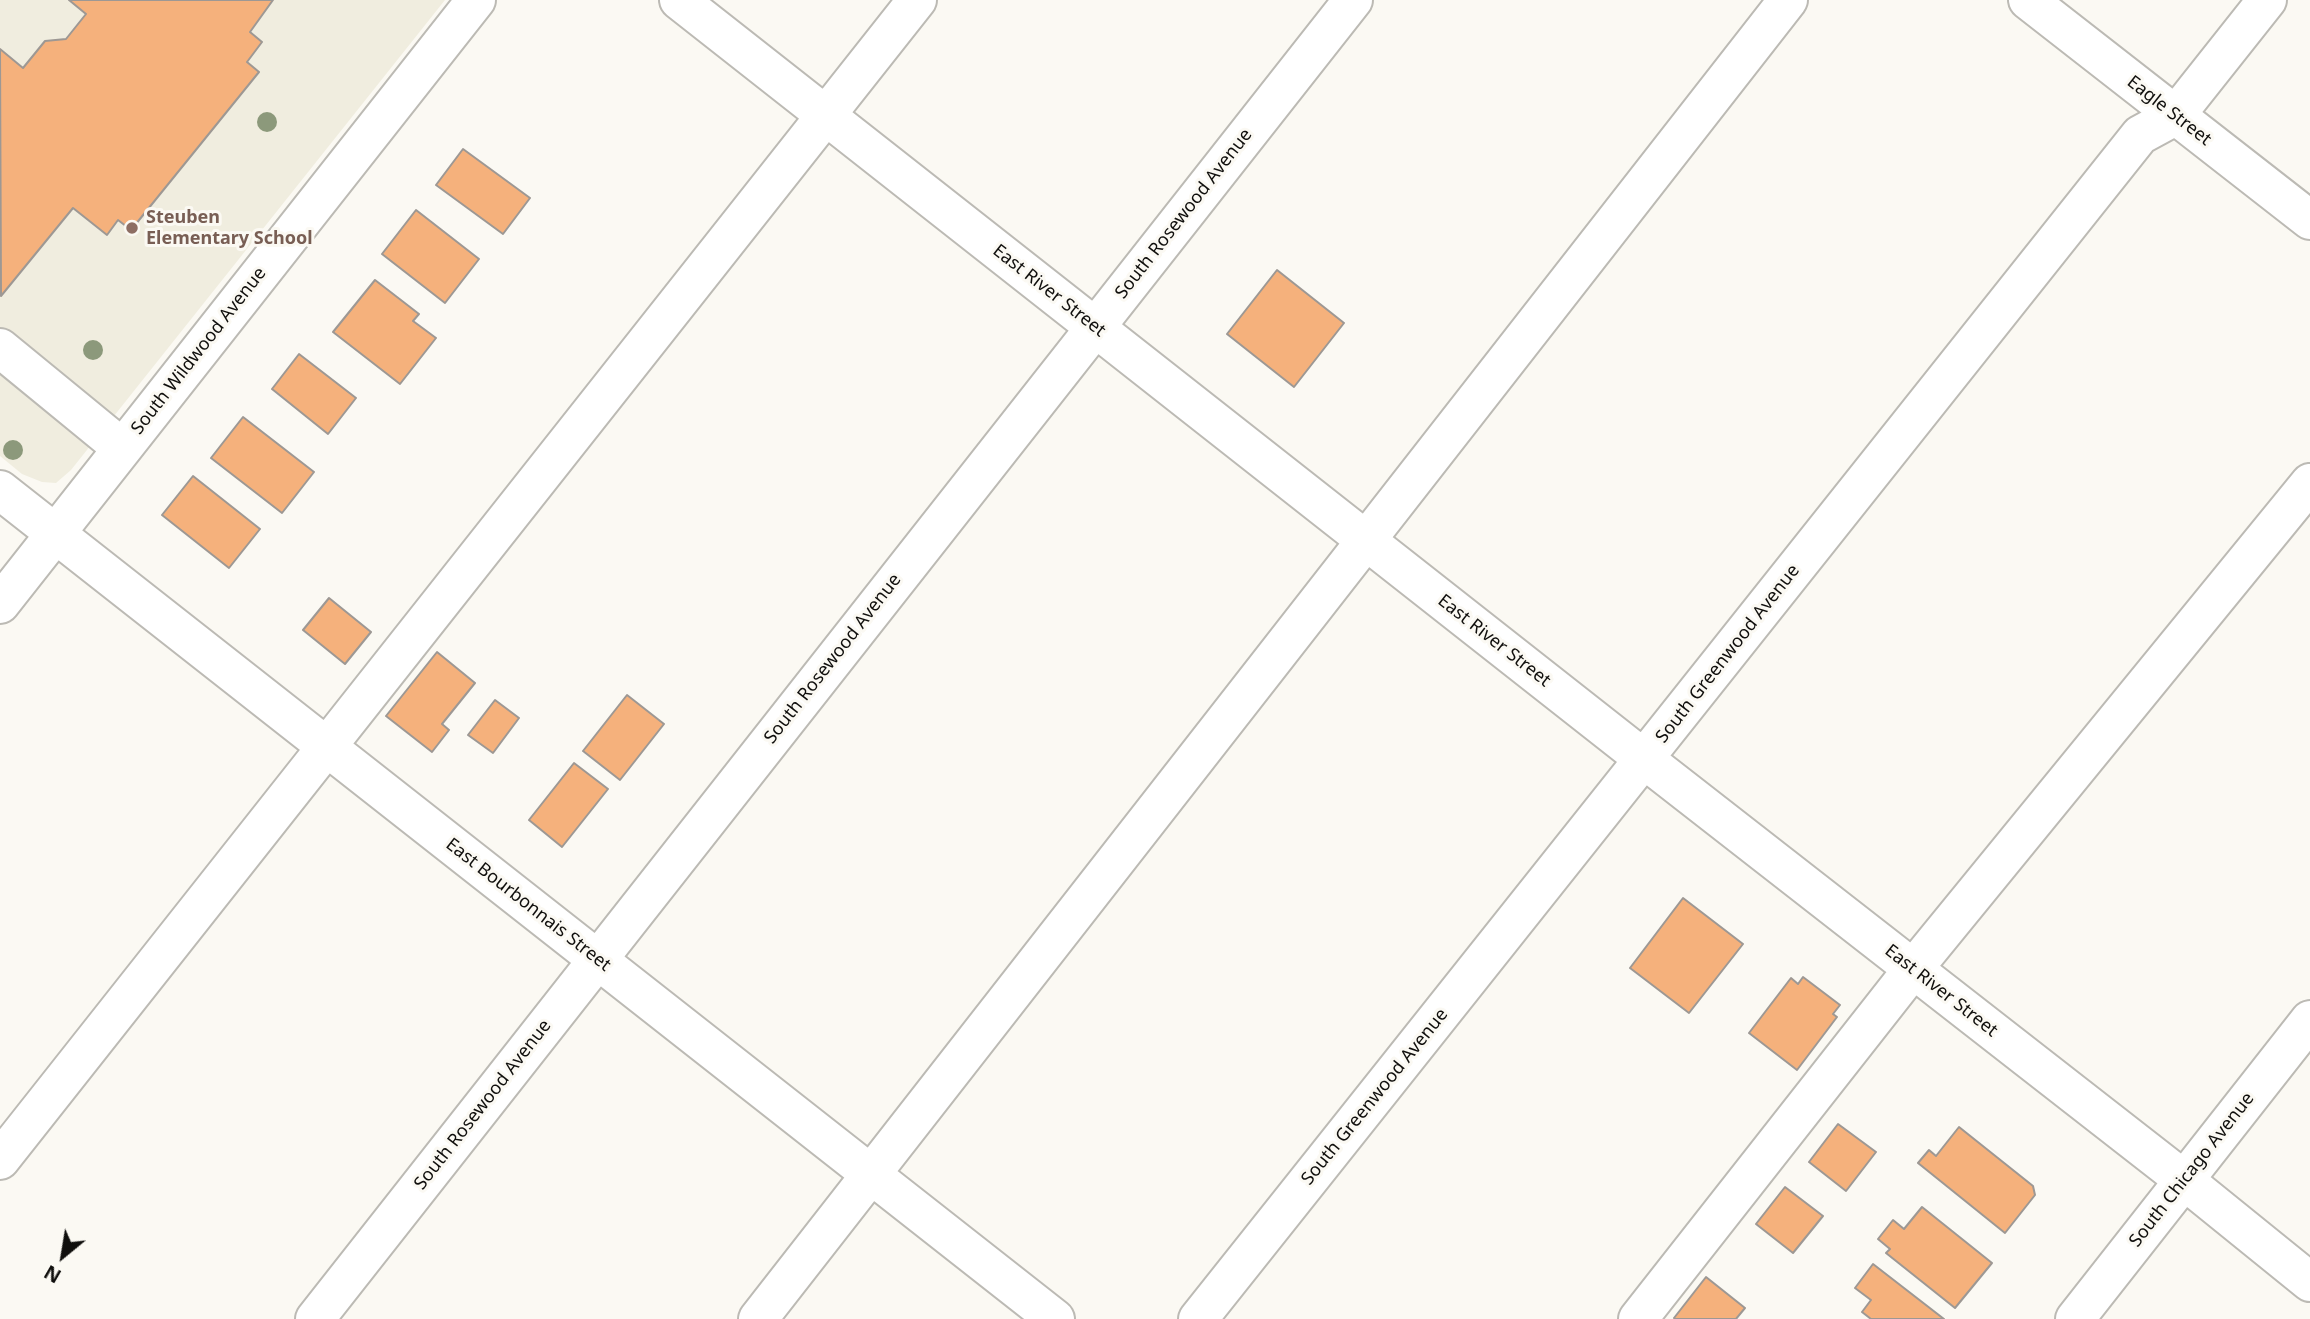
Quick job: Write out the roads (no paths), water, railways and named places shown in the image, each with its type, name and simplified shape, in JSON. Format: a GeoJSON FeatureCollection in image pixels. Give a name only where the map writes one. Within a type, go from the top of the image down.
{"type":"FeatureCollection","features":[{"type":"Feature","properties":{"kind":"street","name":"South Wildwood Avenue"},"geometry":{"type":"LineString","coordinates":[[0,604],[476,0]]}},
{"type":"Feature","properties":{"kind":"street","name":"East River Street"},"geometry":{"type":"LineString","coordinates":[[679,0],[1644,760],[2184,1180],[2310,1282]]}},
{"type":"Feature","properties":{"kind":"street"},"geometry":{"type":"LineString","coordinates":[[0,1160],[916,0]]}},
{"type":"Feature","properties":{"kind":"street","name":"South Rosewood Avenue"},"geometry":{"type":"LineString","coordinates":[[315,1319],[1353,0]]}},
{"type":"Feature","properties":{"kind":"street"},"geometry":{"type":"LineString","coordinates":[[758,1319],[1788,0]]}},
{"type":"Feature","properties":{"kind":"street","name":"Eagle Street"},"geometry":{"type":"LineString","coordinates":[[2028,0],[2310,220]]}},
{"type":"Feature","properties":{"kind":"street","name":"South Greenwood Avenue"},"geometry":{"type":"LineString","coordinates":[[1198,1319],[2140,135],[2175,116],[2267,0]]}},
{"type":"Feature","properties":{"kind":"street"},"geometry":{"type":"LineString","coordinates":[[0,348],[122,448]]}},
{"type":"Feature","properties":{"kind":"street"},"geometry":{"type":"LineString","coordinates":[[1638,1319],[1913,969],[2310,483]]}},
{"type":"Feature","properties":{"kind":"street","name":"East Bourbonnais Street"},"geometry":{"type":"LineString","coordinates":[[0,490],[1055,1319]]}},
{"type":"Feature","properties":{"kind":"street","name":"South Chicago Avenue"},"geometry":{"type":"LineString","coordinates":[[2075,1319],[2310,1020]]}},
{"type":"Feature","properties":{"kind":"place","name":"Steuben Elementary School"},"geometry":{"type":"Point","coordinates":[132,228]}}]}
